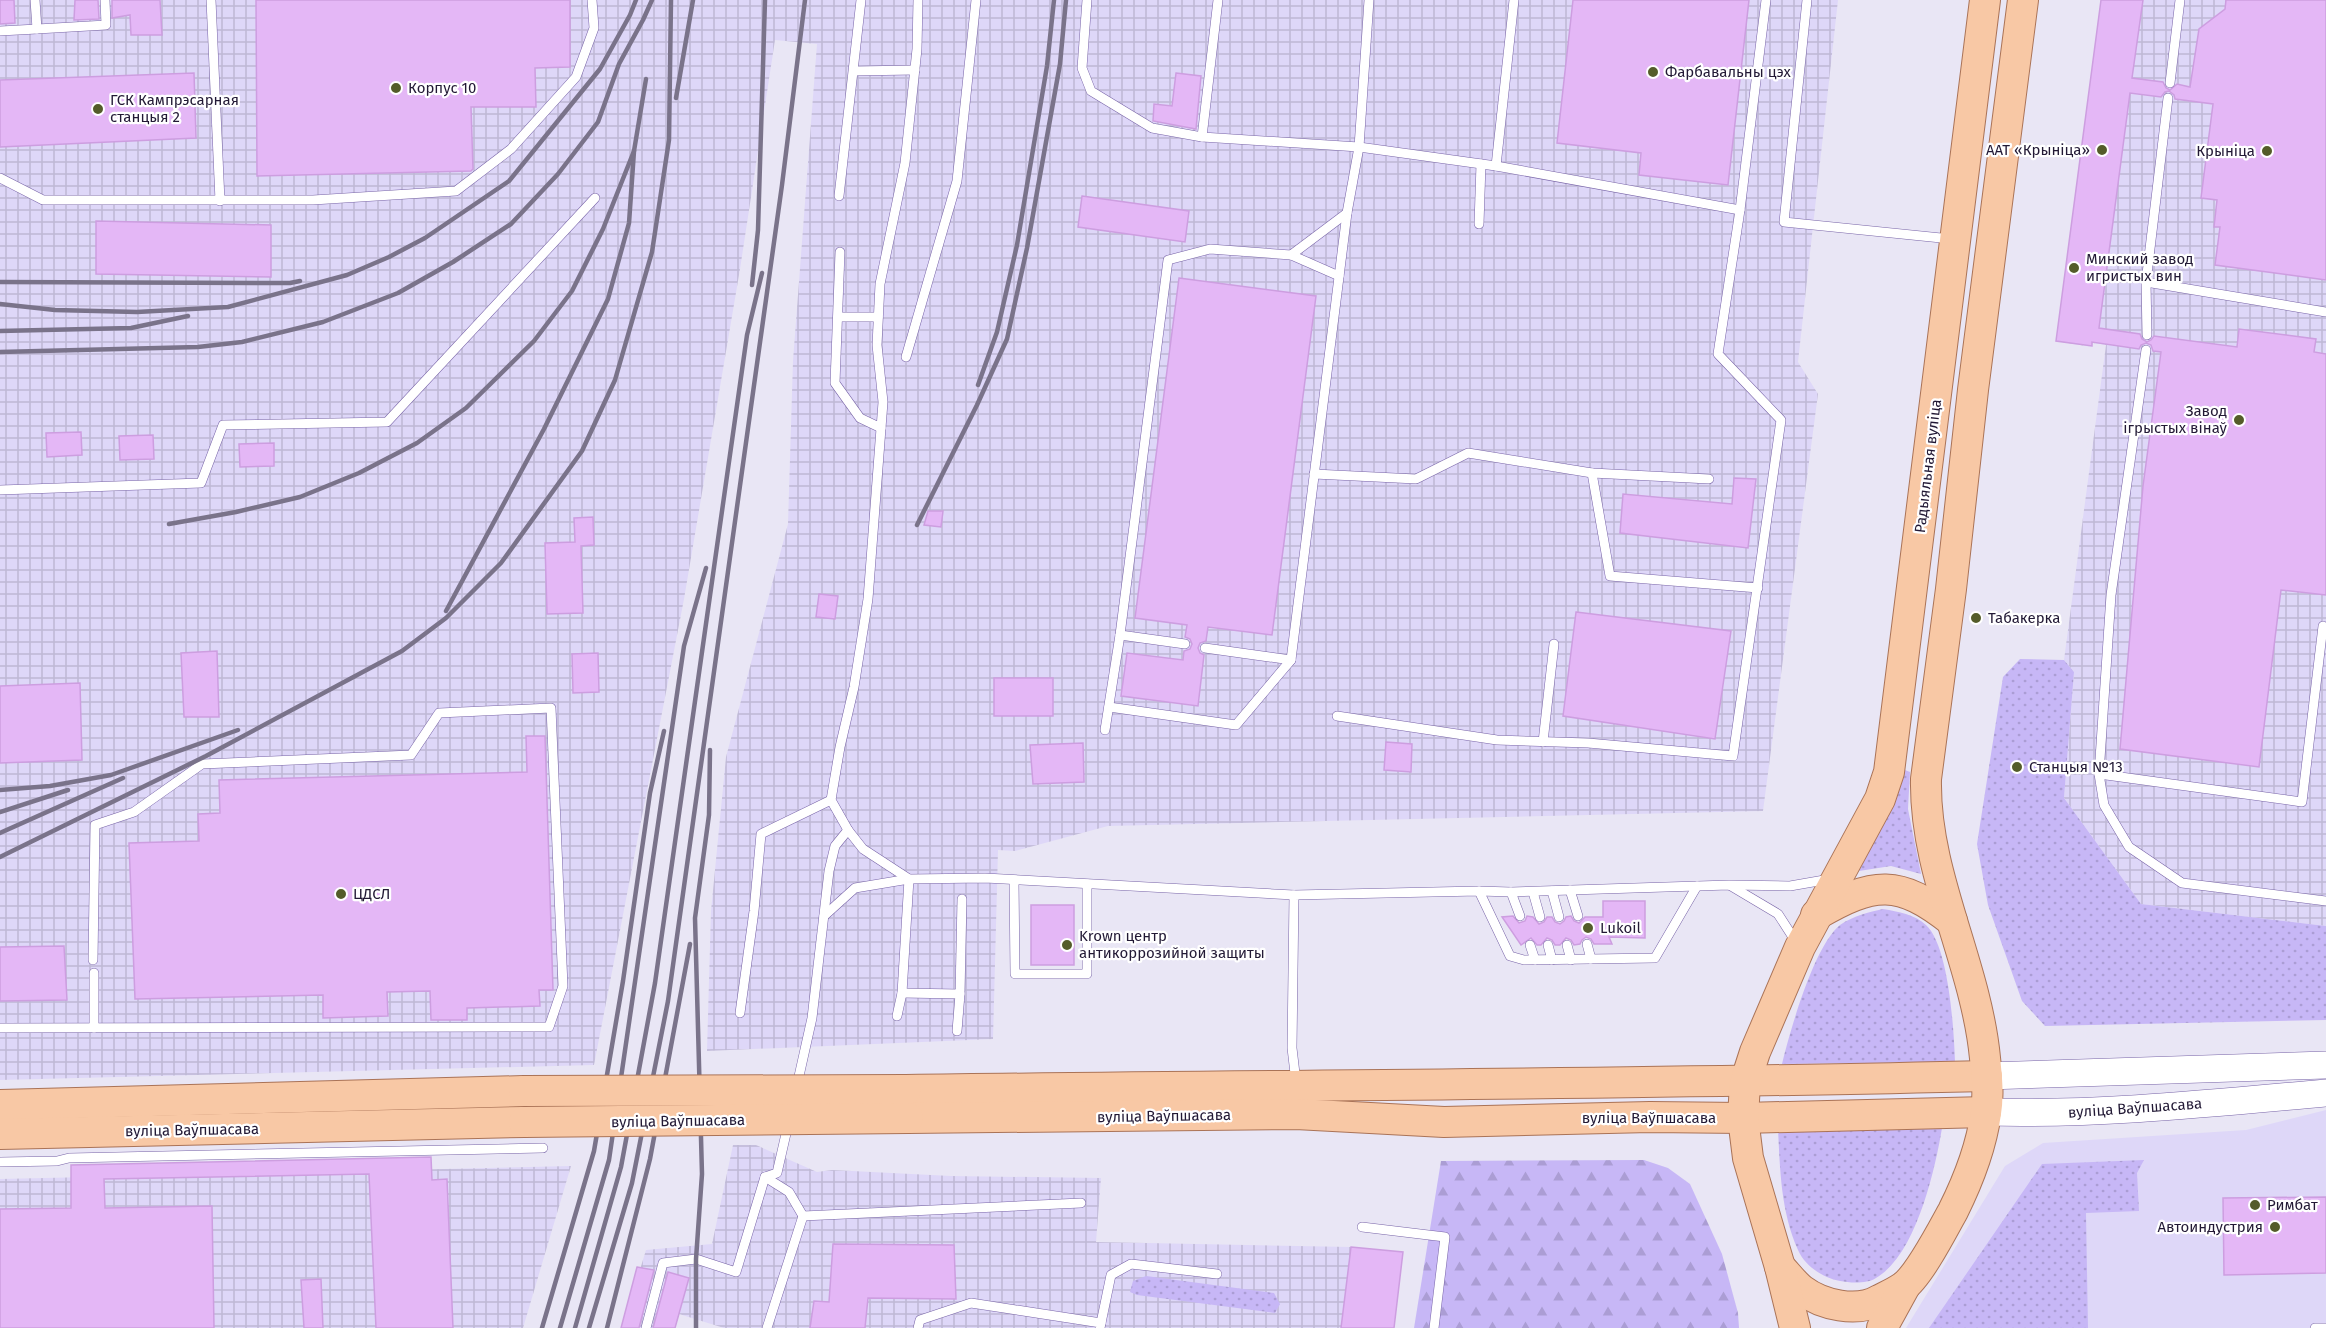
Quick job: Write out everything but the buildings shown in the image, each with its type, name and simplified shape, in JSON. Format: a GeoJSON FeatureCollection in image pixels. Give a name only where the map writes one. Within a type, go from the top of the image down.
{"type":"FeatureCollection","features":[{"type":"Feature","properties":{"kind":"main road","name":"Радыяльная вуліца"},"geometry":{"type":"LineString","coordinates":[[1780,1267],[1748,1158],[1743,1118],[1745,1083],[1759,1043],[1800,947],[1835,878],[1880,799],[1889,772],[1985,0]]}},
{"type":"Feature","properties":{"kind":"main road"},"geometry":{"type":"LineString","coordinates":[[1882,1328],[1905,1286],[1931,1251],[1962,1193],[1975,1163],[1986,1112],[1987,1076],[1982,1032],[1971,983],[1929,838],[1925,806],[1926,779],[1951,589],[1973,390],[2023,0]]}},
{"type":"Feature","properties":{"kind":"main road"},"geometry":{"type":"LineString","coordinates":[[1816,915],[1843,899],[1861,892],[1882,889],[1907,892],[1928,902],[1952,921]]}},
{"type":"Feature","properties":{"kind":"main road","name":"вуліца Ваўпшасава"},"geometry":{"type":"LineString","coordinates":[[0,1134],[524,1122],[1296,1084],[1745,1083],[2326,1065]]}},
{"type":"Feature","properties":{"kind":"main road","name":"вуліца Ваўпшасава"},"geometry":{"type":"LineString","coordinates":[[0,1105],[524,1091],[1296,1114],[1444,1122],[1986,1112],[2067,1113],[2174,1107],[2326,1093]]}},
{"type":"Feature","properties":{"kind":"main road"},"geometry":{"type":"LineString","coordinates":[[1780,1267],[1802,1290],[1844,1307],[1874,1304],[1905,1286]]}},
{"type":"Feature","properties":{"kind":"main road"},"geometry":{"type":"LineString","coordinates":[[1780,1267],[1794,1328]]}},
{"type":"Feature","properties":{"kind":"lane"},"geometry":{"type":"LineString","coordinates":[[35,0],[37,29]]}},
{"type":"Feature","properties":{"kind":"lane"},"geometry":{"type":"LineString","coordinates":[[0,31],[106,25],[105,0]]}},
{"type":"Feature","properties":{"kind":"lane"},"geometry":{"type":"LineString","coordinates":[[212,0],[220,201]]}},
{"type":"Feature","properties":{"kind":"lane"},"geometry":{"type":"LineString","coordinates":[[0,178],[43,200],[313,200],[456,191],[511,149],[576,77],[594,28],[592,0]]}},
{"type":"Feature","properties":{"kind":"lane"},"geometry":{"type":"LineString","coordinates":[[839,196],[861,0]]}},
{"type":"Feature","properties":{"kind":"lane"},"geometry":{"type":"LineString","coordinates":[[909,879],[862,849],[831,800],[854,687],[868,599],[883,402],[877,345],[880,284],[905,163],[915,70],[918,0]]}},
{"type":"Feature","properties":{"kind":"lane"},"geometry":{"type":"LineString","coordinates":[[906,357],[957,181],[976,0]]}},
{"type":"Feature","properties":{"kind":"lane"},"geometry":{"type":"LineString","coordinates":[[1087,0],[1082,68],[1091,91],[1152,128],[1202,137],[1359,147],[1496,166],[1740,210]]}},
{"type":"Feature","properties":{"kind":"lane"},"geometry":{"type":"LineString","coordinates":[[1202,137],[1218,0]]}},
{"type":"Feature","properties":{"kind":"lane"},"geometry":{"type":"LineString","coordinates":[[1109,707],[1236,725],[1291,660],[1347,213],[1359,147],[1369,0]]}},
{"type":"Feature","properties":{"kind":"lane"},"geometry":{"type":"LineString","coordinates":[[1496,166],[1514,0]]}},
{"type":"Feature","properties":{"kind":"lane"},"geometry":{"type":"LineString","coordinates":[[1337,716],[1497,740],[1588,743],[1733,756],[1781,420],[1718,354],[1740,210],[1766,0]]}},
{"type":"Feature","properties":{"kind":"lane"},"geometry":{"type":"LineString","coordinates":[[1808,0],[1784,222],[1956,239]]}},
{"type":"Feature","properties":{"kind":"lane"},"geometry":{"type":"LineString","coordinates":[[2170,83],[2180,0]]}},
{"type":"Feature","properties":{"kind":"lane"},"geometry":{"type":"LineString","coordinates":[[854,71],[915,70]]}},
{"type":"Feature","properties":{"kind":"lane"},"geometry":{"type":"LineString","coordinates":[[2147,335],[2146,282],[2168,98]]}},
{"type":"Feature","properties":{"kind":"lane"},"geometry":{"type":"LineString","coordinates":[[1479,224],[1481,164]]}},
{"type":"Feature","properties":{"kind":"lane"},"geometry":{"type":"LineString","coordinates":[[0,490],[201,483],[222,425],[387,422],[595,198]]}},
{"type":"Feature","properties":{"kind":"lane"},"geometry":{"type":"LineString","coordinates":[[1291,255],[1347,213]]}},
{"type":"Feature","properties":{"kind":"lane"},"geometry":{"type":"LineString","coordinates":[[1105,730],[1120,635],[1168,260],[1210,249],[1291,255],[1339,276]]}},
{"type":"Feature","properties":{"kind":"lane"},"geometry":{"type":"LineString","coordinates":[[840,252],[835,383],[860,418],[881,428]]}},
{"type":"Feature","properties":{"kind":"lane"},"geometry":{"type":"LineString","coordinates":[[2146,282],[2326,312]]}},
{"type":"Feature","properties":{"kind":"lane"},"geometry":{"type":"LineString","coordinates":[[838,317],[878,317]]}},
{"type":"Feature","properties":{"kind":"lane"},"geometry":{"type":"LineString","coordinates":[[2146,350],[2110,595],[2099,774],[2104,805],[2129,847],[2182,883],[2326,901]]}},
{"type":"Feature","properties":{"kind":"lane"},"geometry":{"type":"LineString","coordinates":[[1314,474],[1416,479],[1468,453],[1592,473],[1709,479]]}},
{"type":"Feature","properties":{"kind":"lane"},"geometry":{"type":"LineString","coordinates":[[1592,473],[1610,576],[1758,588]]}},
{"type":"Feature","properties":{"kind":"lane"},"geometry":{"type":"LineString","coordinates":[[2099,774],[2302,802],[2323,626]]}},
{"type":"Feature","properties":{"kind":"lane"},"geometry":{"type":"LineString","coordinates":[[1120,635],[1185,644]]}},
{"type":"Feature","properties":{"kind":"lane"},"geometry":{"type":"LineString","coordinates":[[1543,742],[1554,644]]}},
{"type":"Feature","properties":{"kind":"lane"},"geometry":{"type":"LineString","coordinates":[[1205,648],[1291,660]]}},
{"type":"Feature","properties":{"kind":"lane"},"geometry":{"type":"LineString","coordinates":[[0,1028],[549,1027],[563,986],[551,708],[439,713],[411,755],[202,764],[134,812],[95,825],[93,960]]}},
{"type":"Feature","properties":{"kind":"lane"},"geometry":{"type":"LineString","coordinates":[[740,1013],[754,911],[761,834],[831,800]]}},
{"type":"Feature","properties":{"kind":"lane"},"geometry":{"type":"LineString","coordinates":[[795,1095],[812,1018],[829,872],[835,846],[848,830]]}},
{"type":"Feature","properties":{"kind":"lane"},"geometry":{"type":"LineString","coordinates":[[824,916],[855,888],[909,879],[985,878],[1294,896],[1479,891],[1533,892],[1729,885],[1790,886],[1835,878]]}},
{"type":"Feature","properties":{"kind":"lane"},"geometry":{"type":"LineString","coordinates":[[897,1016],[902,993],[909,879]]}},
{"type":"Feature","properties":{"kind":"lane"},"geometry":{"type":"LineString","coordinates":[[1014,880],[1015,974],[1087,974],[1087,884]]}},
{"type":"Feature","properties":{"kind":"lane"},"geometry":{"type":"LineString","coordinates":[[1729,885],[1778,914],[1800,947]]}},
{"type":"Feature","properties":{"kind":"lane"},"geometry":{"type":"LineString","coordinates":[[1479,891],[1510,956],[1524,960],[1571,960],[1655,958],[1697,886]]}},
{"type":"Feature","properties":{"kind":"lane"},"geometry":{"type":"LineString","coordinates":[[1552,891],[1559,917]]}},
{"type":"Feature","properties":{"kind":"lane"},"geometry":{"type":"LineString","coordinates":[[1570,891],[1578,916]]}},
{"type":"Feature","properties":{"kind":"lane"},"geometry":{"type":"LineString","coordinates":[[1511,892],[1520,916]]}},
{"type":"Feature","properties":{"kind":"lane"},"geometry":{"type":"LineString","coordinates":[[1533,892],[1540,917]]}},
{"type":"Feature","properties":{"kind":"lane"},"geometry":{"type":"LineString","coordinates":[[1294,896],[1292,1048],[1296,1084]]}},
{"type":"Feature","properties":{"kind":"lane"},"geometry":{"type":"LineString","coordinates":[[957,1032],[962,899]]}},
{"type":"Feature","properties":{"kind":"lane"},"geometry":{"type":"LineString","coordinates":[[1587,944],[1591,959]]}},
{"type":"Feature","properties":{"kind":"lane"},"geometry":{"type":"LineString","coordinates":[[1530,945],[1535,960]]}},
{"type":"Feature","properties":{"kind":"lane"},"geometry":{"type":"LineString","coordinates":[[1548,945],[1552,960]]}},
{"type":"Feature","properties":{"kind":"lane"},"geometry":{"type":"LineString","coordinates":[[1567,945],[1571,960]]}},
{"type":"Feature","properties":{"kind":"lane"},"geometry":{"type":"LineString","coordinates":[[94,974],[94,1028]]}},
{"type":"Feature","properties":{"kind":"lane"},"geometry":{"type":"LineString","coordinates":[[902,993],[960,994]]}},
{"type":"Feature","properties":{"kind":"lane"},"geometry":{"type":"LineString","coordinates":[[765,1177],[777,1173],[792,1107]]}},
{"type":"Feature","properties":{"kind":"lane"},"geometry":{"type":"LineString","coordinates":[[0,1162],[57,1161],[69,1158],[543,1148]]}},
{"type":"Feature","properties":{"kind":"lane"},"geometry":{"type":"LineString","coordinates":[[765,1177],[789,1192],[803,1216],[767,1328]]}},
{"type":"Feature","properties":{"kind":"lane"},"geometry":{"type":"LineString","coordinates":[[646,1328],[663,1263],[696,1259],[736,1272],[765,1177]]}},
{"type":"Feature","properties":{"kind":"lane"},"geometry":{"type":"LineString","coordinates":[[803,1216],[1081,1203]]}},
{"type":"Feature","properties":{"kind":"lane"},"geometry":{"type":"LineString","coordinates":[[1362,1227],[1445,1237],[1434,1328]]}},
{"type":"Feature","properties":{"kind":"lane"},"geometry":{"type":"LineString","coordinates":[[918,1328],[920,1320],[971,1303],[1100,1325],[1111,1275],[1131,1264],[1217,1274]]}},
{"type":"Feature","properties":{"kind":"lane"},"geometry":{"type":"LineString","coordinates":[[2315,1328],[2326,1328]]}},
{"type":"Feature","properties":{"kind":"shaded area"},"geometry":{"type":"Polygon","coordinates":[[[0,0],[1838,0],[1798,362],[1818,394],[1763,811],[1108,826],[1015,851],[998,850],[993,1039],[707,1051],[711,911],[726,757],[788,524],[793,361],[817,44],[775,40],[740,269],[684,599],[594,1065],[0,1080],[0,0]]]}},
{"type":"Feature","properties":{"kind":"shaded area"},"geometry":{"type":"Polygon","coordinates":[[[2101,0],[2326,0],[2326,926],[2141,904],[2064,798],[2074,672],[2064,660],[2106,345],[2093,343],[2092,347],[2056,341],[2101,0]]]}},
{"type":"Feature","properties":{"kind":"shaded area"},"geometry":{"type":"Polygon","coordinates":[[[2326,1110],[2326,1328],[1906,1328],[2005,1166],[2043,1143],[2246,1130],[2326,1110]]]}},
{"type":"Feature","properties":{"kind":"shaded area"},"geometry":{"type":"Polygon","coordinates":[[[733,1145],[756,1145],[817,1172],[832,1170],[951,1176],[1101,1178],[1096,1242],[1351,1247],[1403,1252],[1394,1328],[724,1328],[679,1314],[675,1328],[622,1328],[646,1250],[712,1244],[733,1145]]]}},
{"type":"Feature","properties":{"kind":"shaded area"},"geometry":{"type":"Polygon","coordinates":[[[571,1166],[523,1328],[0,1328],[0,1179],[571,1166]]]}},
{"type":"Feature","properties":{"kind":"green space"},"geometry":{"type":"Polygon","coordinates":[[[2020,659],[2064,660],[2074,672],[2064,798],[2141,904],[2326,926],[2326,1020],[2045,1026],[2022,1001],[1988,905],[1977,844],[2003,677],[2020,659]]]}},
{"type":"Feature","properties":{"kind":"green space"},"geometry":{"type":"Polygon","coordinates":[[[1905,770],[1910,772],[1908,809],[1921,874],[1891,866],[1859,871],[1891,807],[1901,772],[1905,770]]]}},
{"type":"Feature","properties":{"kind":"green space"},"geometry":{"type":"Polygon","coordinates":[[[1883,909],[1916,918],[1926,925],[1934,936],[1949,990],[1955,1062],[1782,1064],[1804,990],[1830,936],[1840,925],[1850,919],[1883,909]]]}},
{"type":"Feature","properties":{"kind":"green space"},"geometry":{"type":"Polygon","coordinates":[[[1942,1128],[1929,1188],[1913,1232],[1890,1267],[1872,1280],[1853,1283],[1827,1277],[1810,1266],[1798,1250],[1788,1221],[1782,1191],[1778,1129],[1942,1128]]]}},
{"type":"Feature","properties":{"kind":"green space"},"geometry":{"type":"Polygon","coordinates":[[[1644,1160],[1668,1168],[1690,1184],[1722,1254],[1738,1313],[1739,1328],[1414,1328],[1441,1161],[1644,1160]]]}},
{"type":"Feature","properties":{"kind":"green space"},"geometry":{"type":"Polygon","coordinates":[[[2144,1160],[2137,1173],[2139,1211],[2086,1213],[2088,1328],[1929,1328],[2042,1164],[2144,1160]]]}},
{"type":"Feature","properties":{"kind":"green space"},"geometry":{"type":"Polygon","coordinates":[[[1146,1276],[1274,1293],[1280,1304],[1275,1313],[1137,1295],[1130,1292],[1133,1281],[1146,1276]]]}},
{"type":"Feature","properties":{"kind":"railway"},"geometry":{"type":"LineString","coordinates":[[0,304],[55,310],[137,312],[228,307],[347,275],[389,257],[425,238],[509,181],[600,69],[636,0]]}},
{"type":"Feature","properties":{"kind":"railway"},"geometry":{"type":"LineString","coordinates":[[0,352],[198,347],[242,342],[323,322],[398,293],[453,262],[511,224],[558,174],[598,122],[619,64],[652,0]]}},
{"type":"Feature","properties":{"kind":"railway"},"geometry":{"type":"LineString","coordinates":[[0,857],[206,756],[402,651],[446,618],[501,563],[582,451],[615,380],[652,252],[669,140],[671,0]]}},
{"type":"Feature","properties":{"kind":"railway"},"geometry":{"type":"LineString","coordinates":[[676,98],[693,0]]}},
{"type":"Feature","properties":{"kind":"railway"},"geometry":{"type":"LineString","coordinates":[[752,285],[758,230],[765,0]]}},
{"type":"Feature","properties":{"kind":"railway"},"geometry":{"type":"LineString","coordinates":[[589,1328],[632,1183],[668,1001],[782,185],[805,0]]}},
{"type":"Feature","properties":{"kind":"railway"},"geometry":{"type":"LineString","coordinates":[[978,385],[997,332],[1017,245],[1047,66],[1054,0]]}},
{"type":"Feature","properties":{"kind":"railway"},"geometry":{"type":"LineString","coordinates":[[917,525],[1007,339],[1027,248],[1060,64],[1066,0]]}},
{"type":"Feature","properties":{"kind":"railway"},"geometry":{"type":"LineString","coordinates":[[446,611],[544,429],[608,299],[629,223],[634,151],[646,79]]}},
{"type":"Feature","properties":{"kind":"railway"},"geometry":{"type":"LineString","coordinates":[[169,524],[300,497],[359,473],[417,443],[466,408],[534,341],[572,291],[603,229],[634,151]]}},
{"type":"Feature","properties":{"kind":"railway"},"geometry":{"type":"LineString","coordinates":[[575,1328],[621,1167],[655,983],[747,335],[762,273]]}},
{"type":"Feature","properties":{"kind":"railway"},"geometry":{"type":"LineString","coordinates":[[0,282],[290,283],[300,281]]}},
{"type":"Feature","properties":{"kind":"railway"},"geometry":{"type":"LineString","coordinates":[[0,331],[131,328],[188,316]]}},
{"type":"Feature","properties":{"kind":"railway"},"geometry":{"type":"LineString","coordinates":[[560,1328],[609,1160],[684,646],[706,568]]}},
{"type":"Feature","properties":{"kind":"railway"},"geometry":{"type":"LineString","coordinates":[[0,790],[50,786],[111,775],[238,730]]}},
{"type":"Feature","properties":{"kind":"railway"},"geometry":{"type":"LineString","coordinates":[[542,1328],[594,1151],[623,981],[650,793],[664,731]]}},
{"type":"Feature","properties":{"kind":"railway"},"geometry":{"type":"LineString","coordinates":[[696,1328],[696,1259],[702,1174],[695,918],[709,815],[710,750]]}},
{"type":"Feature","properties":{"kind":"railway"},"geometry":{"type":"LineString","coordinates":[[0,833],[123,778]]}},
{"type":"Feature","properties":{"kind":"railway"},"geometry":{"type":"LineString","coordinates":[[0,812],[68,790]]}},
{"type":"Feature","properties":{"kind":"railway"},"geometry":{"type":"LineString","coordinates":[[607,1328],[650,1159],[690,944]]}},
{"type":"Feature","properties":{"kind":"place","name":"Фарбавальны цэх"},"geometry":{"type":"Point","coordinates":[1653,72]}},
{"type":"Feature","properties":{"kind":"place","name":"Корпус 10"},"geometry":{"type":"Point","coordinates":[396,88]}},
{"type":"Feature","properties":{"kind":"place","name":"ГСК Кампрэсарная станцыя 2"},"geometry":{"type":"Point","coordinates":[98,109]}},
{"type":"Feature","properties":{"kind":"place","name":"ААТ «Крыніца»"},"geometry":{"type":"Point","coordinates":[2102,150]}},
{"type":"Feature","properties":{"kind":"place","name":"Крыніца"},"geometry":{"type":"Point","coordinates":[2267,151]}},
{"type":"Feature","properties":{"kind":"place","name":"Минский завод игристых вин"},"geometry":{"type":"Point","coordinates":[2074,268]}},
{"type":"Feature","properties":{"kind":"place","name":"Завод ігрыстых вінаў"},"geometry":{"type":"Point","coordinates":[2239,420]}},
{"type":"Feature","properties":{"kind":"place","name":"Табакерка"},"geometry":{"type":"Point","coordinates":[1976,618]}},
{"type":"Feature","properties":{"kind":"place","name":"Станцыя №13"},"geometry":{"type":"Point","coordinates":[2017,767]}},
{"type":"Feature","properties":{"kind":"place","name":"ЦДСЛ"},"geometry":{"type":"Point","coordinates":[341,894]}},
{"type":"Feature","properties":{"kind":"place","name":"Lukoil"},"geometry":{"type":"Point","coordinates":[1588,928]}},
{"type":"Feature","properties":{"kind":"place","name":"Krown центр антикоррозийной защиты"},"geometry":{"type":"Point","coordinates":[1067,945]}},
{"type":"Feature","properties":{"kind":"place","name":"Римбат"},"geometry":{"type":"Point","coordinates":[2255,1205]}},
{"type":"Feature","properties":{"kind":"place","name":"Автоиндустрия"},"geometry":{"type":"Point","coordinates":[2275,1227]}}]}
